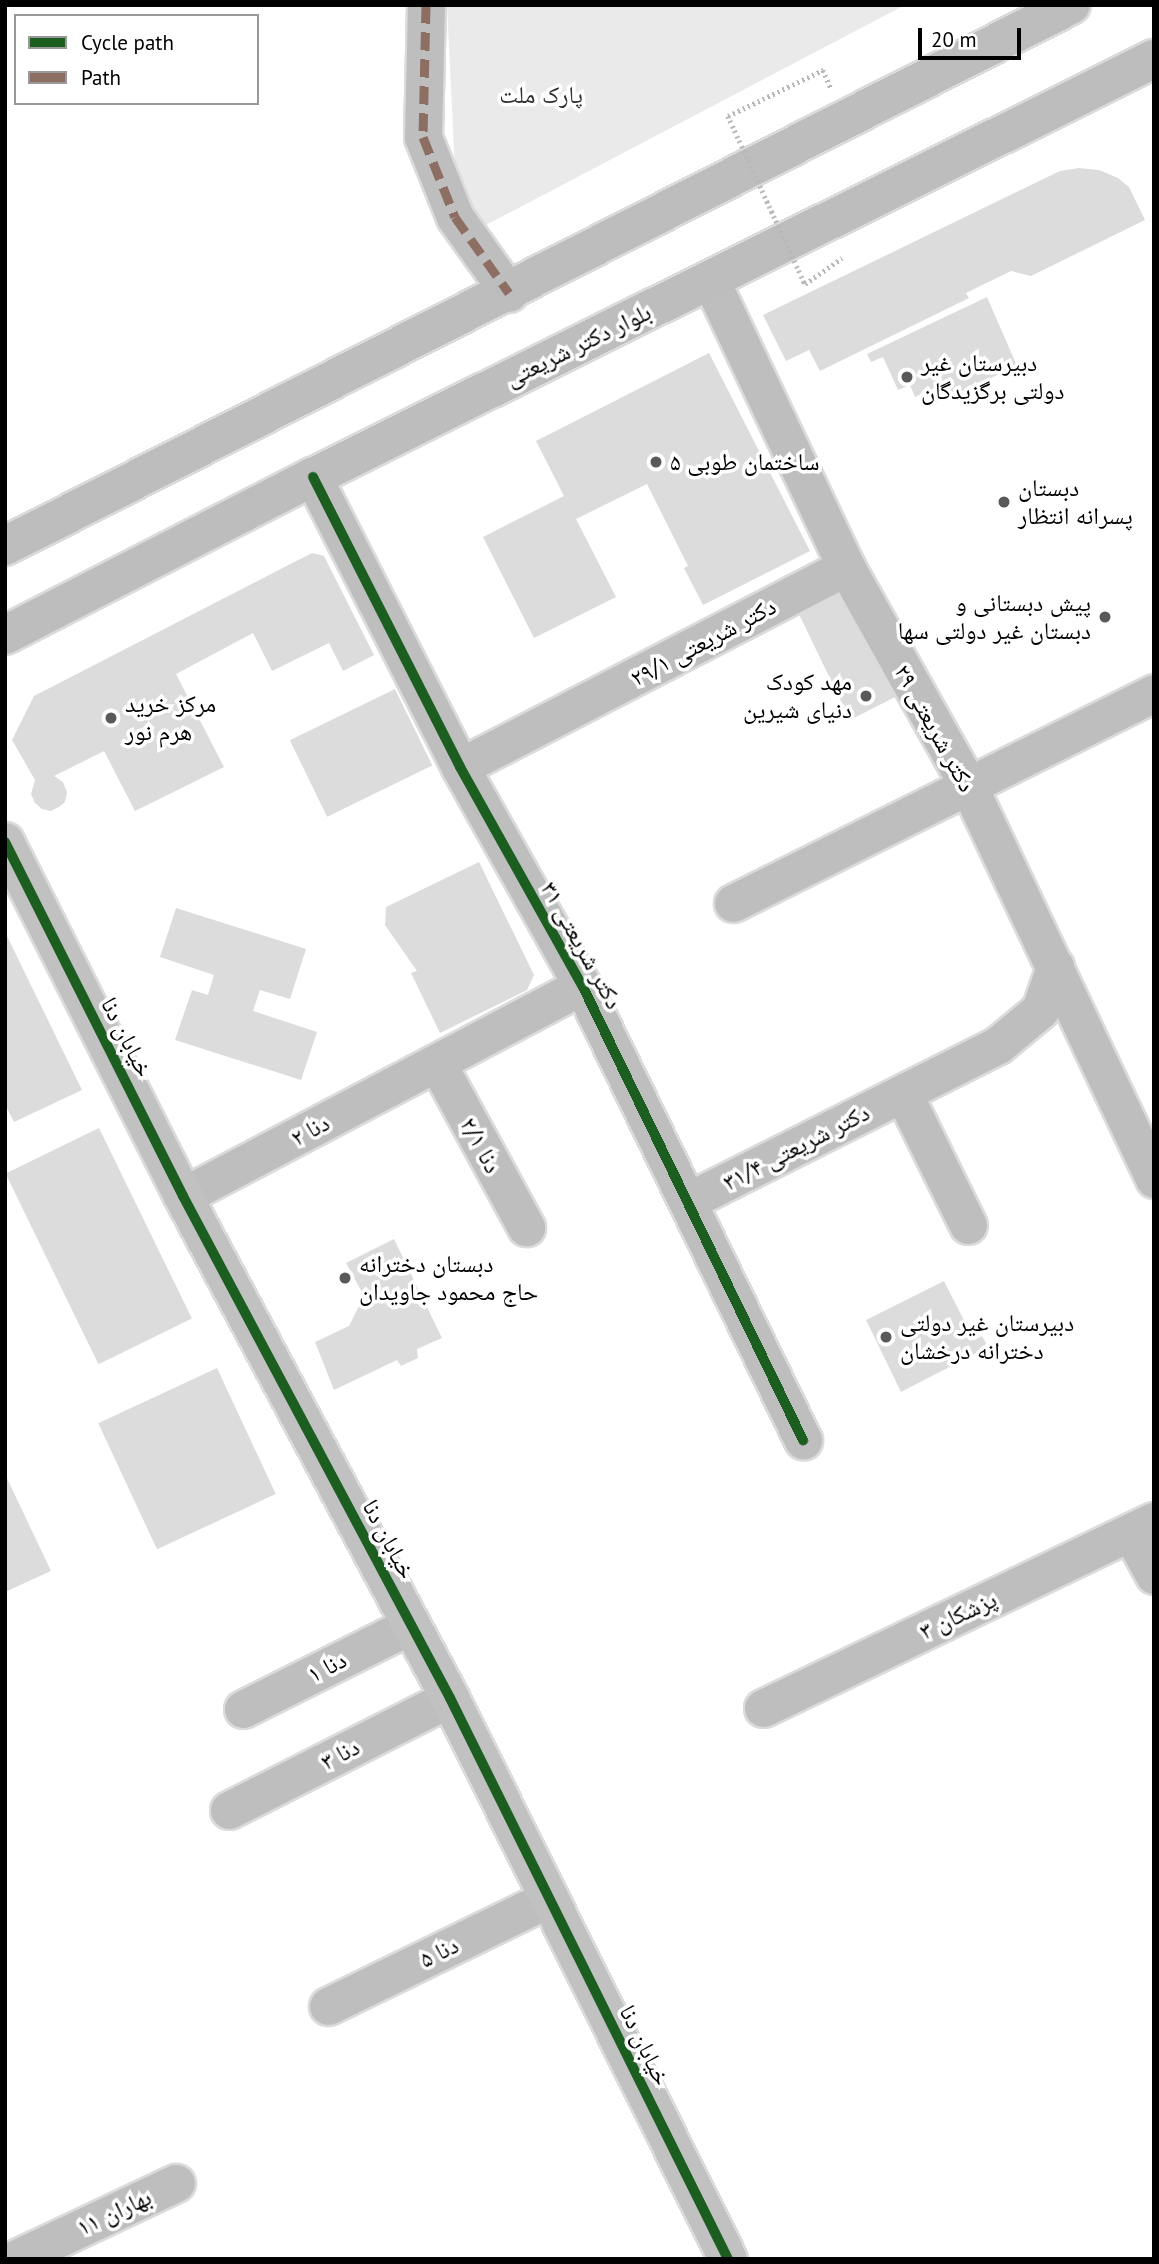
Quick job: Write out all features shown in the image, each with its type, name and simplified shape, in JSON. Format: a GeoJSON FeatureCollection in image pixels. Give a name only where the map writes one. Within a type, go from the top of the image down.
{"type":"FeatureCollection","features":[{"type":"Feature","properties":{"kind":"main road"},"geometry":{"type":"LineString","coordinates":[[5,546],[509,293],[1071,5]]}},
{"type":"Feature","properties":{"kind":"main road","name":"بلوار دکتر شریعتی"},"geometry":{"type":"LineString","coordinates":[[5,635],[313,477],[1154,60]]}},
{"type":"Feature","properties":{"kind":"street"},"geometry":{"type":"LineString","coordinates":[[426,5],[423,137],[455,217],[509,293]]}},
{"type":"Feature","properties":{"kind":"street","name":"۲۹ دکتر شریعتی"},"geometry":{"type":"LineString","coordinates":[[710,279],[846,567],[968,785],[1154,1179]]}},
{"type":"Feature","properties":{"kind":"street","name":"۳۱ دکتر شریعتی"},"geometry":{"type":"LineString","coordinates":[[313,477],[460,767],[583,987],[803,1440]]}},
{"type":"Feature","properties":{"kind":"street","name":"۲۹/۱ دکتر شریعتی"},"geometry":{"type":"LineString","coordinates":[[460,767],[846,567]]}},
{"type":"Feature","properties":{"kind":"street"},"geometry":{"type":"LineString","coordinates":[[733,903],[1154,693]]}},
{"type":"Feature","properties":{"kind":"street","name":"خیابان دنا"},"geometry":{"type":"LineString","coordinates":[[5,842],[184,1196],[450,1698],[728,2259]]}},
{"type":"Feature","properties":{"kind":"street","name":"۳۱/۴ دکتر شریعتی"},"geometry":{"type":"LineString","coordinates":[[688,1201],[998,1045],[1040,1010],[1055,967]]}},
{"type":"Feature","properties":{"kind":"street","name":"۲ دنا"},"geometry":{"type":"LineString","coordinates":[[184,1196],[566,994]]}},
{"type":"Feature","properties":{"kind":"street","name":"۲/۱ دنا"},"geometry":{"type":"LineString","coordinates":[[437,1063],[526,1227]]}},
{"type":"Feature","properties":{"kind":"street"},"geometry":{"type":"LineString","coordinates":[[903,1093],[968,1225]]}},
{"type":"Feature","properties":{"kind":"street"},"geometry":{"type":"LineString","coordinates":[[1142,1527],[1154,1575]]}},
{"type":"Feature","properties":{"kind":"street","name":"۳ پزشکان"},"geometry":{"type":"LineString","coordinates":[[763,1708],[1142,1527]]}},
{"type":"Feature","properties":{"kind":"street","name":"۱ دنا"},"geometry":{"type":"LineString","coordinates":[[243,1709],[411,1625]]}},
{"type":"Feature","properties":{"kind":"street","name":"۳ دنا"},"geometry":{"type":"LineString","coordinates":[[229,1810],[450,1698]]}},
{"type":"Feature","properties":{"kind":"street","name":"۵ دنا"},"geometry":{"type":"LineString","coordinates":[[328,2006],[549,1898]]}},
{"type":"Feature","properties":{"kind":"street","name":"۱۱ بهاران"},"geometry":{"type":"LineString","coordinates":[[15,2259],[176,2183]]}},
{"type":"Feature","properties":{"kind":"path"},"geometry":{"type":"LineString","coordinates":[[805,284],[728,116],[823,70]]}},
{"type":"Feature","properties":{"kind":"green space","name":"پارک ملت"},"geometry":{"type":"Polygon","coordinates":[[[447,5],[905,5],[484,226],[455,171],[447,5]]]}},
{"type":"Feature","properties":{"kind":"building"},"geometry":{"type":"Polygon","coordinates":[[[1079,168],[1099,170],[1118,178],[1129,187],[1145,220],[1031,276],[1011,271],[966,293],[969,298],[820,371],[809,350],[786,361],[763,315],[1060,171],[1079,168]]]}},
{"type":"Feature","properties":{"kind":"building"},"geometry":{"type":"Polygon","coordinates":[[[987,297],[1017,366],[936,403],[929,390],[915,397],[910,385],[898,390],[883,357],[871,362],[867,354],[987,297]]]}},
{"type":"Feature","properties":{"kind":"building","name":"ساختمان طوبی ۵"},"geometry":{"type":"Polygon","coordinates":[[[709,353],[810,551],[703,605],[684,568],[688,566],[647,484],[576,519],[616,597],[534,638],[483,537],[564,496],[536,441],[709,353]]]}},
{"type":"Feature","properties":{"kind":"building","name":"مرکز خرید هرم نور"},"geometry":{"type":"Polygon","coordinates":[[[312,553],[324,556],[374,655],[343,671],[329,643],[272,671],[253,633],[176,674],[224,767],[135,811],[104,751],[54,776],[63,782],[67,792],[65,802],[59,807],[51,811],[42,809],[35,803],[31,794],[35,780],[12,740],[34,696],[312,553]]]}},
{"type":"Feature","properties":{"kind":"building"},"geometry":{"type":"Polygon","coordinates":[[[829,591],[850,594],[899,695],[850,720],[796,608],[829,591]]]}},
{"type":"Feature","properties":{"kind":"building"},"geometry":{"type":"Polygon","coordinates":[[[395,689],[432,765],[327,817],[290,740],[395,689]]]}},
{"type":"Feature","properties":{"kind":"building"},"geometry":{"type":"Polygon","coordinates":[[[479,862],[534,975],[527,990],[440,1033],[411,973],[417,971],[385,925],[386,907],[479,862]]]}},
{"type":"Feature","properties":{"kind":"building"},"geometry":{"type":"Polygon","coordinates":[[[176,908],[306,949],[290,999],[260,990],[253,1011],[317,1032],[301,1080],[175,1040],[192,990],[208,995],[214,975],[160,957],[176,908]]]}},
{"type":"Feature","properties":{"kind":"building"},"geometry":{"type":"Polygon","coordinates":[[[5,932],[82,1090],[14,1122],[5,1104],[5,932]]]}},
{"type":"Feature","properties":{"kind":"building"},"geometry":{"type":"Polygon","coordinates":[[[99,1128],[192,1319],[98,1364],[6,1174],[99,1128]]]}},
{"type":"Feature","properties":{"kind":"building"},"geometry":{"type":"Polygon","coordinates":[[[394,1239],[442,1338],[417,1349],[418,1358],[401,1366],[397,1360],[334,1390],[315,1342],[349,1326],[364,1296],[346,1263],[394,1239]]]}},
{"type":"Feature","properties":{"kind":"building"},"geometry":{"type":"Polygon","coordinates":[[[944,1281],[974,1340],[982,1336],[988,1347],[901,1392],[866,1320],[944,1281]]]}},
{"type":"Feature","properties":{"kind":"building"},"geometry":{"type":"Polygon","coordinates":[[[217,1368],[276,1494],[157,1549],[98,1423],[217,1368]]]}},
{"type":"Feature","properties":{"kind":"building"},"geometry":{"type":"Polygon","coordinates":[[[5,1474],[51,1571],[5,1592],[5,1474]]]}},
{"type":"Feature","properties":{"kind":"marked path"},"geometry":{"type":"LineString","coordinates":[[426,5],[423,137],[455,217],[509,293]]}},
{"type":"Feature","properties":{"kind":"cycle path"},"geometry":{"type":"LineString","coordinates":[[313,477],[460,767],[583,987],[803,1440]]}},
{"type":"Feature","properties":{"kind":"cycle path"},"geometry":{"type":"LineString","coordinates":[[5,842],[183,1196],[450,1698],[728,2259]]}},
{"type":"Feature","properties":{"kind":"place","name":"دبیرستان غیر دولتی برگزیدگان"},"geometry":{"type":"Point","coordinates":[907,377]}},
{"type":"Feature","properties":{"kind":"place","name":"ساختمان طوبی ۵"},"geometry":{"type":"Point","coordinates":[656,462]}},
{"type":"Feature","properties":{"kind":"place","name":"دبستان پسرانه انتظار"},"geometry":{"type":"Point","coordinates":[1004,502]}},
{"type":"Feature","properties":{"kind":"place","name":"پیش دبستانی و دبستان غیر دولتی سها"},"geometry":{"type":"Point","coordinates":[1105,617]}},
{"type":"Feature","properties":{"kind":"place","name":"مهد کودک دنیای شیرین"},"geometry":{"type":"Point","coordinates":[866,696]}},
{"type":"Feature","properties":{"kind":"place","name":"مرکز خرید هرم نور"},"geometry":{"type":"Point","coordinates":[111,718]}},
{"type":"Feature","properties":{"kind":"place","name":"دبستان دخترانه حاج محمود جاویدان"},"geometry":{"type":"Point","coordinates":[345,1278]}},
{"type":"Feature","properties":{"kind":"place","name":"دبیرستان غیر دولتی دخترانه درخشان"},"geometry":{"type":"Point","coordinates":[886,1337]}}]}
